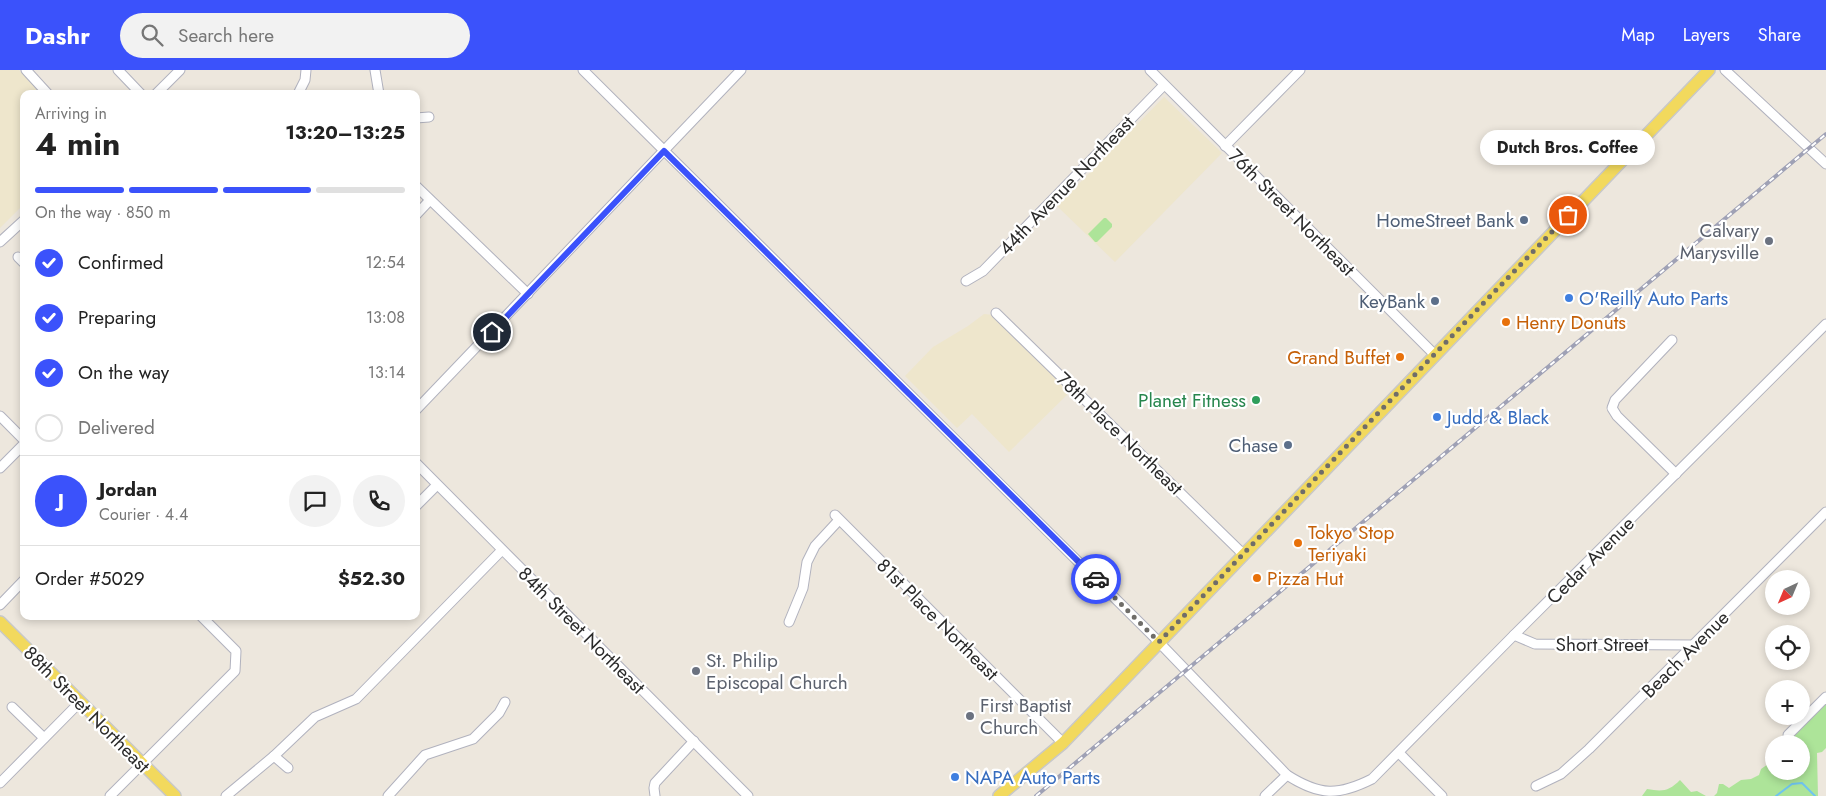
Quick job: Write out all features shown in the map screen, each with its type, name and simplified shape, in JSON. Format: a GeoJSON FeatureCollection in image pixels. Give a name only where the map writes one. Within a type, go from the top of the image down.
{"type":"FeatureCollection","features":[{"type":"Feature","properties":{"kind":"main road"},"geometry":{"type":"LineString","coordinates":[[999,796],[1062,743],[1709,70]]}},
{"type":"Feature","properties":{"kind":"main road","name":"88th Street Northeast"},"geometry":{"type":"LineString","coordinates":[[0,622],[175,796]]}},
{"type":"Feature","properties":{"kind":"street"},"geometry":{"type":"LineString","coordinates":[[26,70],[44,90]]}},
{"type":"Feature","properties":{"kind":"street"},"geometry":{"type":"LineString","coordinates":[[118,70],[137,90]]}},
{"type":"Feature","properties":{"kind":"street"},"geometry":{"type":"LineString","coordinates":[[160,90],[180,70]]}},
{"type":"Feature","properties":{"kind":"street"},"geometry":{"type":"LineString","coordinates":[[300,90],[305,80],[306,70]]}},
{"type":"Feature","properties":{"kind":"street"},"geometry":{"type":"LineString","coordinates":[[375,70],[378,90]]}},
{"type":"Feature","properties":{"kind":"street"},"geometry":{"type":"LineString","coordinates":[[583,70],[1159,642],[1287,774],[1320,793],[1332,796],[1351,794]]}},
{"type":"Feature","properties":{"kind":"street"},"geometry":{"type":"LineString","coordinates":[[420,406],[741,70]]}},
{"type":"Feature","properties":{"kind":"street"},"geometry":{"type":"LineString","coordinates":[[1225,146],[1300,70]]}},
{"type":"Feature","properties":{"kind":"street"},"geometry":{"type":"LineString","coordinates":[[1725,70],[1826,164]]}},
{"type":"Feature","properties":{"kind":"street","name":"76th Street Northeast"},"geometry":{"type":"LineString","coordinates":[[1154,71],[1164,85],[1434,354]]}},
{"type":"Feature","properties":{"kind":"street","name":"44th Avenue Northeast"},"geometry":{"type":"LineString","coordinates":[[966,281],[983,271],[1164,85]]}},
{"type":"Feature","properties":{"kind":"street"},"geometry":{"type":"LineString","coordinates":[[420,118],[429,117]]}},
{"type":"Feature","properties":{"kind":"street"},"geometry":{"type":"LineString","coordinates":[[420,190],[528,294]]}},
{"type":"Feature","properties":{"kind":"street"},"geometry":{"type":"LineString","coordinates":[[420,211],[430,200]]}},
{"type":"Feature","properties":{"kind":"street"},"geometry":{"type":"LineString","coordinates":[[0,242],[20,224]]}},
{"type":"Feature","properties":{"kind":"street","name":"78th Place Northeast"},"geometry":{"type":"LineString","coordinates":[[996,313],[1243,554]]}},
{"type":"Feature","properties":{"kind":"street","name":"Cedar Avenue"},"geometry":{"type":"LineString","coordinates":[[1351,794],[1372,779],[1399,753],[1514,635],[1826,324]]}},
{"type":"Feature","properties":{"kind":"street"},"geometry":{"type":"LineString","coordinates":[[1672,340],[1615,400],[1612,408],[1617,416],[1676,474]]}},
{"type":"Feature","properties":{"kind":"street"},"geometry":{"type":"LineString","coordinates":[[0,416],[20,438]]}},
{"type":"Feature","properties":{"kind":"street"},"geometry":{"type":"LineString","coordinates":[[0,468],[20,446]]}},
{"type":"Feature","properties":{"kind":"street","name":"84th Street Northeast"},"geometry":{"type":"LineString","coordinates":[[420,467],[694,741],[742,794]]}},
{"type":"Feature","properties":{"kind":"street"},"geometry":{"type":"LineString","coordinates":[[420,502],[437,485]]}},
{"type":"Feature","properties":{"kind":"street","name":"Beach Avenue"},"geometry":{"type":"LineString","coordinates":[[1536,786],[1561,774],[1625,714],[1826,512]]}},
{"type":"Feature","properties":{"kind":"street","name":"81st Place Northeast"},"geometry":{"type":"LineString","coordinates":[[789,622],[803,588],[808,562],[815,546],[837,518],[1062,743]]}},
{"type":"Feature","properties":{"kind":"street"},"geometry":{"type":"LineString","coordinates":[[226,796],[274,756],[315,717],[356,700],[502,550]]}},
{"type":"Feature","properties":{"kind":"street"},"geometry":{"type":"LineString","coordinates":[[0,605],[20,584]]}},
{"type":"Feature","properties":{"kind":"street"},"geometry":{"type":"LineString","coordinates":[[110,796],[235,671],[236,651],[205,620]]}},
{"type":"Feature","properties":{"kind":"street","name":"Short Street"},"geometry":{"type":"LineString","coordinates":[[1514,635],[1534,644],[1693,645]]}},
{"type":"Feature","properties":{"kind":"street"},"geometry":{"type":"LineString","coordinates":[[1670,645],[1675,664]]}},
{"type":"Feature","properties":{"kind":"street"},"geometry":{"type":"LineString","coordinates":[[1788,734],[1826,697]]}},
{"type":"Feature","properties":{"kind":"street"},"geometry":{"type":"LineString","coordinates":[[0,783],[80,702]]}},
{"type":"Feature","properties":{"kind":"street"},"geometry":{"type":"LineString","coordinates":[[388,796],[425,755],[473,739],[499,713],[505,702]]}},
{"type":"Feature","properties":{"kind":"street"},"geometry":{"type":"LineString","coordinates":[[12,707],[44,738]]}},
{"type":"Feature","properties":{"kind":"street"},"geometry":{"type":"LineString","coordinates":[[655,795],[655,783],[658,778],[694,741]]}},
{"type":"Feature","properties":{"kind":"street"},"geometry":{"type":"LineString","coordinates":[[1399,753],[1442,796]]}},
{"type":"Feature","properties":{"kind":"street"},"geometry":{"type":"LineString","coordinates":[[274,756],[288,768]]}},
{"type":"Feature","properties":{"kind":"street"},"geometry":{"type":"LineString","coordinates":[[1265,796],[1287,774]]}},
{"type":"Feature","properties":{"kind":"shaded area"},"geometry":{"type":"Polygon","coordinates":[[[0,70],[19,70],[37,90],[20,90],[20,208],[0,228],[0,70]]]}},
{"type":"Feature","properties":{"kind":"shaded area"},"geometry":{"type":"Polygon","coordinates":[[[1164,97],[1222,153],[1115,262],[1057,206],[1164,97]]]}},
{"type":"Feature","properties":{"kind":"shaded area"},"geometry":{"type":"Polygon","coordinates":[[[984,314],[994,315],[1072,390],[1009,452],[972,414],[957,428],[905,376],[933,347],[984,314]]]}},
{"type":"Feature","properties":{"kind":"green space"},"geometry":{"type":"Polygon","coordinates":[[[1104,218],[1112,224],[1112,227],[1095,242],[1088,234],[1104,218]]]}},
{"type":"Feature","properties":{"kind":"green space"},"geometry":{"type":"Polygon","coordinates":[[[1826,704],[1826,748],[1822,752],[1817,753],[1818,796],[1714,796],[1717,793],[1719,784],[1729,788],[1741,780],[1751,779],[1759,775],[1761,769],[1765,766],[1765,780],[1810,780],[1810,735],[1795,735],[1803,725],[1810,725],[1810,719],[1826,704]]]}},
{"type":"Feature","properties":{"kind":"green space"},"geometry":{"type":"Polygon","coordinates":[[[1680,780],[1691,792],[1697,791],[1706,796],[1642,796],[1647,789],[1665,790],[1680,780]]]}},
{"type":"Feature","properties":{"kind":"waterway"},"geometry":{"type":"LineString","coordinates":[[1776,796],[1792,784],[1802,783],[1815,796]]}},
{"type":"Feature","properties":{"kind":"railway"},"geometry":{"type":"LineString","coordinates":[[1036,796],[1826,134]]}},
{"type":"Feature","properties":{"kind":"way so far"},"geometry":{"type":"LineString","coordinates":[[1096,579],[1159,642],[1568,215]]}},
{"type":"Feature","properties":{"kind":"place","name":"Dutch Bros. Coffee"},"geometry":{"type":"Point","coordinates":[1568,215]}},
{"type":"Feature","properties":{"kind":"place","name":"HomeStreet Bank"},"geometry":{"type":"Point","coordinates":[1524,220]}},
{"type":"Feature","properties":{"kind":"place","name":"Calvary Marysville"},"geometry":{"type":"Point","coordinates":[1769,241]}},
{"type":"Feature","properties":{"kind":"place","name":"O'Reilly Auto Parts"},"geometry":{"type":"Point","coordinates":[1569,298]}},
{"type":"Feature","properties":{"kind":"place","name":"KeyBank"},"geometry":{"type":"Point","coordinates":[1435,301]}},
{"type":"Feature","properties":{"kind":"place","name":"Henry Donuts"},"geometry":{"type":"Point","coordinates":[1506,322]}},
{"type":"Feature","properties":{"kind":"place","name":"Grand Buffet"},"geometry":{"type":"Point","coordinates":[1400,357]}},
{"type":"Feature","properties":{"kind":"place","name":"Planet Fitness"},"geometry":{"type":"Point","coordinates":[1256,400]}},
{"type":"Feature","properties":{"kind":"place","name":"Judd & Black"},"geometry":{"type":"Point","coordinates":[1437,417]}},
{"type":"Feature","properties":{"kind":"place","name":"Chase"},"geometry":{"type":"Point","coordinates":[1288,445]}},
{"type":"Feature","properties":{"kind":"place","name":"Tokyo Stop Teriyaki"},"geometry":{"type":"Point","coordinates":[1298,543]}},
{"type":"Feature","properties":{"kind":"place","name":"Pizza Hut"},"geometry":{"type":"Point","coordinates":[1257,578]}},
{"type":"Feature","properties":{"kind":"place","name":"St. Philip Episcopal Church"},"geometry":{"type":"Point","coordinates":[696,671]}},
{"type":"Feature","properties":{"kind":"place","name":"First Baptist Church"},"geometry":{"type":"Point","coordinates":[970,716]}},
{"type":"Feature","properties":{"kind":"place","name":"NAPA Auto Parts"},"geometry":{"type":"Point","coordinates":[955,777]}},
{"type":"Feature","properties":{"kind":"route"},"geometry":{"type":"LineString","coordinates":[[492,332],[664,151],[1096,579]]}}]}
